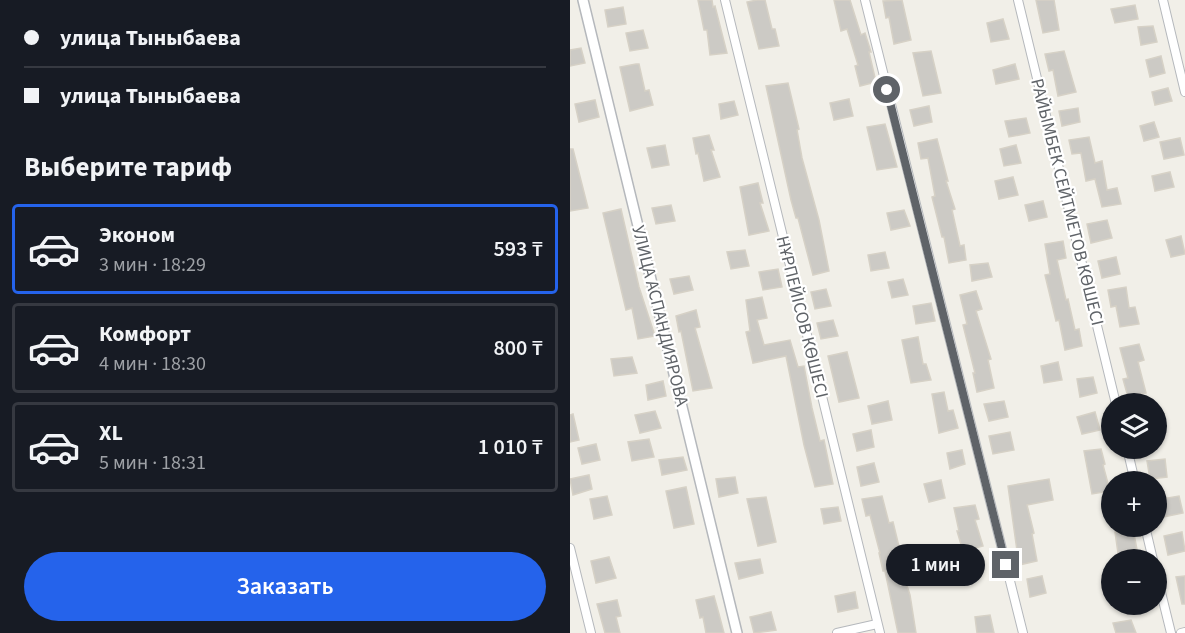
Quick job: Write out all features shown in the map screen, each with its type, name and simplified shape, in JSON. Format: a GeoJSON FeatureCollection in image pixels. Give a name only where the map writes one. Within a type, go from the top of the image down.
{"type":"FeatureCollection","features":[{"type":"Feature","properties":{"kind":"street","name":"УЛИЦА АСПАНДИЯРОВА"},"geometry":{"type":"LineString","coordinates":[[583,0],[736,633]]}},
{"type":"Feature","properties":{"kind":"street","name":"НҰРПЕЙІСОВ КӨШЕСІ"},"geometry":{"type":"LineString","coordinates":[[725,0],[880,633]]}},
{"type":"Feature","properties":{"kind":"street"},"geometry":{"type":"LineString","coordinates":[[865,0],[1023,633]]}},
{"type":"Feature","properties":{"kind":"street","name":"РАЙЫМБЕК СЕЙТМЕТОВ КӨШЕСІ"},"geometry":{"type":"LineString","coordinates":[[1018,0],[1113,393]]}},
{"type":"Feature","properties":{"kind":"street"},"geometry":{"type":"LineString","coordinates":[[1163,0],[1185,92]]}},
{"type":"Feature","properties":{"kind":"street"},"geometry":{"type":"LineString","coordinates":[[570,548],[591,633]]}},
{"type":"Feature","properties":{"kind":"street"},"geometry":{"type":"LineString","coordinates":[[1167,615],[1171,633]]}},
{"type":"Feature","properties":{"kind":"street"},"geometry":{"type":"LineString","coordinates":[[837,633],[877,624]]}},
{"type":"Feature","properties":{"kind":"street"},"geometry":{"type":"LineString","coordinates":[[1181,633],[1185,632]]}},
{"type":"Feature","properties":{"kind":"building"},"geometry":{"type":"Polygon","coordinates":[[[698,0],[712,0],[727,53],[710,55],[707,30],[704,30],[698,0]]]}},
{"type":"Feature","properties":{"kind":"building"},"geometry":{"type":"Polygon","coordinates":[[[765,0],[779,46],[759,49],[747,2],[765,0]]]}},
{"type":"Feature","properties":{"kind":"building"},"geometry":{"type":"Polygon","coordinates":[[[834,0],[850,0],[861,35],[865,33],[876,82],[860,86],[855,66],[858,65],[847,29],[841,31],[834,0]]]}},
{"type":"Feature","properties":{"kind":"building"},"geometry":{"type":"Polygon","coordinates":[[[902,0],[911,40],[894,44],[889,17],[886,18],[883,1],[902,0]]]}},
{"type":"Feature","properties":{"kind":"building"},"geometry":{"type":"Polygon","coordinates":[[[1036,0],[1054,0],[1059,30],[1043,33],[1036,0]]]}},
{"type":"Feature","properties":{"kind":"building"},"geometry":{"type":"Polygon","coordinates":[[[1135,5],[1138,19],[1115,23],[1111,9],[1135,5]]]}},
{"type":"Feature","properties":{"kind":"building"},"geometry":{"type":"Polygon","coordinates":[[[623,7],[626,24],[608,27],[605,10],[623,7]]]}},
{"type":"Feature","properties":{"kind":"building"},"geometry":{"type":"Polygon","coordinates":[[[1003,19],[1009,39],[991,42],[987,23],[1003,19]]]}},
{"type":"Feature","properties":{"kind":"building"},"geometry":{"type":"Polygon","coordinates":[[[1153,26],[1157,42],[1141,45],[1138,27],[1153,26]]]}},
{"type":"Feature","properties":{"kind":"building"},"geometry":{"type":"Polygon","coordinates":[[[643,30],[648,48],[630,51],[626,33],[643,30]]]}},
{"type":"Feature","properties":{"kind":"building"},"geometry":{"type":"Polygon","coordinates":[[[581,48],[585,63],[570,66],[570,50],[581,48]]]}},
{"type":"Feature","properties":{"kind":"building"},"geometry":{"type":"Polygon","coordinates":[[[931,51],[941,93],[923,96],[913,53],[931,51]]]}},
{"type":"Feature","properties":{"kind":"building"},"geometry":{"type":"Polygon","coordinates":[[[1064,51],[1076,92],[1058,96],[1053,70],[1049,71],[1045,54],[1064,51]]]}},
{"type":"Feature","properties":{"kind":"building"},"geometry":{"type":"Polygon","coordinates":[[[1161,56],[1165,73],[1150,77],[1146,60],[1161,56]]]}},
{"type":"Feature","properties":{"kind":"building"},"geometry":{"type":"Polygon","coordinates":[[[639,64],[645,91],[649,90],[653,105],[630,111],[620,67],[639,64]]]}},
{"type":"Feature","properties":{"kind":"building"},"geometry":{"type":"Polygon","coordinates":[[[1015,64],[1019,79],[996,84],[993,70],[1015,64]]]}},
{"type":"Feature","properties":{"kind":"building"},"geometry":{"type":"Polygon","coordinates":[[[788,83],[799,129],[797,130],[802,158],[819,220],[829,271],[813,275],[791,200],[766,86],[788,83]]]}},
{"type":"Feature","properties":{"kind":"building"},"geometry":{"type":"Polygon","coordinates":[[[1168,88],[1172,101],[1155,105],[1152,92],[1168,88]]]}},
{"type":"Feature","properties":{"kind":"building"},"geometry":{"type":"Polygon","coordinates":[[[849,99],[853,116],[834,120],[830,103],[849,99]]]}},
{"type":"Feature","properties":{"kind":"building"},"geometry":{"type":"Polygon","coordinates":[[[595,100],[599,117],[579,122],[575,104],[595,100]]]}},
{"type":"Feature","properties":{"kind":"building"},"geometry":{"type":"Polygon","coordinates":[[[734,101],[738,115],[721,119],[719,104],[734,101]]]}},
{"type":"Feature","properties":{"kind":"building"},"geometry":{"type":"Polygon","coordinates":[[[929,106],[932,122],[914,126],[910,110],[929,106]]]}},
{"type":"Feature","properties":{"kind":"building"},"geometry":{"type":"Polygon","coordinates":[[[1078,108],[1080,122],[1062,126],[1059,111],[1078,108]]]}},
{"type":"Feature","properties":{"kind":"building"},"geometry":{"type":"Polygon","coordinates":[[[1026,118],[1030,133],[1009,137],[1005,121],[1026,118]]]}},
{"type":"Feature","properties":{"kind":"building"},"geometry":{"type":"Polygon","coordinates":[[[1154,122],[1159,137],[1144,141],[1140,126],[1154,122]]]}},
{"type":"Feature","properties":{"kind":"building"},"geometry":{"type":"Polygon","coordinates":[[[885,124],[897,167],[877,170],[867,127],[885,124]]]}},
{"type":"Feature","properties":{"kind":"building"},"geometry":{"type":"Polygon","coordinates":[[[709,135],[714,150],[711,150],[720,177],[704,181],[693,138],[709,135]]]}},
{"type":"Feature","properties":{"kind":"building"},"geometry":{"type":"Polygon","coordinates":[[[1089,137],[1095,163],[1102,161],[1107,190],[1117,188],[1121,204],[1102,207],[1095,179],[1086,181],[1081,153],[1072,154],[1069,140],[1089,137]]]}},
{"type":"Feature","properties":{"kind":"building"},"geometry":{"type":"Polygon","coordinates":[[[1180,138],[1184,155],[1164,159],[1160,142],[1180,138]]]}},
{"type":"Feature","properties":{"kind":"building"},"geometry":{"type":"Polygon","coordinates":[[[937,139],[955,209],[952,210],[960,246],[964,245],[966,260],[949,263],[932,197],[935,196],[928,158],[921,159],[918,143],[937,139]]]}},
{"type":"Feature","properties":{"kind":"building"},"geometry":{"type":"Polygon","coordinates":[[[665,145],[669,165],[652,168],[647,148],[665,145]]]}},
{"type":"Feature","properties":{"kind":"building"},"geometry":{"type":"Polygon","coordinates":[[[1016,145],[1021,163],[1004,166],[1000,149],[1016,145]]]}},
{"type":"Feature","properties":{"kind":"building"},"geometry":{"type":"Polygon","coordinates":[[[570,149],[573,149],[588,208],[570,211],[570,149]]]}},
{"type":"Feature","properties":{"kind":"building"},"geometry":{"type":"Polygon","coordinates":[[[1170,172],[1174,187],[1155,191],[1152,176],[1170,172]]]}},
{"type":"Feature","properties":{"kind":"building"},"geometry":{"type":"Polygon","coordinates":[[[1013,177],[1018,195],[999,199],[995,181],[1013,177]]]}},
{"type":"Feature","properties":{"kind":"building"},"geometry":{"type":"Polygon","coordinates":[[[758,183],[763,203],[760,203],[769,231],[749,235],[740,187],[758,183]]]}},
{"type":"Feature","properties":{"kind":"building"},"geometry":{"type":"Polygon","coordinates":[[[1043,201],[1047,217],[1029,221],[1025,205],[1043,201]]]}},
{"type":"Feature","properties":{"kind":"building"},"geometry":{"type":"Polygon","coordinates":[[[671,205],[675,221],[656,224],[652,208],[671,205]]]}},
{"type":"Feature","properties":{"kind":"building"},"geometry":{"type":"Polygon","coordinates":[[[621,209],[639,287],[655,336],[638,339],[632,308],[626,310],[603,213],[621,209]]]}},
{"type":"Feature","properties":{"kind":"building"},"geometry":{"type":"Polygon","coordinates":[[[904,210],[910,226],[891,230],[887,213],[904,210]]]}},
{"type":"Feature","properties":{"kind":"building"},"geometry":{"type":"Polygon","coordinates":[[[1107,220],[1112,238],[1091,243],[1087,224],[1107,220]]]}},
{"type":"Feature","properties":{"kind":"building"},"geometry":{"type":"Polygon","coordinates":[[[1181,236],[1185,254],[1171,257],[1166,240],[1181,236]]]}},
{"type":"Feature","properties":{"kind":"building"},"geometry":{"type":"Polygon","coordinates":[[[1063,241],[1066,258],[1057,260],[1066,300],[1068,299],[1075,330],[1079,329],[1082,346],[1065,350],[1059,320],[1056,321],[1045,275],[1050,274],[1045,244],[1063,241]]]}},
{"type":"Feature","properties":{"kind":"building"},"geometry":{"type":"Polygon","coordinates":[[[745,250],[749,266],[731,269],[727,252],[745,250]]]}},
{"type":"Feature","properties":{"kind":"building"},"geometry":{"type":"Polygon","coordinates":[[[885,252],[889,268],[871,271],[868,255],[885,252]]]}},
{"type":"Feature","properties":{"kind":"building"},"geometry":{"type":"Polygon","coordinates":[[[1116,257],[1120,274],[1102,278],[1098,261],[1116,257]]]}},
{"type":"Feature","properties":{"kind":"building"},"geometry":{"type":"Polygon","coordinates":[[[988,263],[992,277],[972,281],[970,265],[988,263]]]}},
{"type":"Feature","properties":{"kind":"building"},"geometry":{"type":"Polygon","coordinates":[[[778,269],[782,287],[763,290],[759,272],[778,269]]]}},
{"type":"Feature","properties":{"kind":"building"},"geometry":{"type":"Polygon","coordinates":[[[689,276],[693,290],[674,294],[670,279],[689,276]]]}},
{"type":"Feature","properties":{"kind":"building"},"geometry":{"type":"Polygon","coordinates":[[[903,279],[908,295],[892,298],[888,282],[903,279]]]}},
{"type":"Feature","properties":{"kind":"building"},"geometry":{"type":"Polygon","coordinates":[[[1126,287],[1129,308],[1135,307],[1139,324],[1120,327],[1116,306],[1111,307],[1108,290],[1126,287]]]}},
{"type":"Feature","properties":{"kind":"building"},"geometry":{"type":"Polygon","coordinates":[[[826,289],[831,306],[815,309],[811,292],[826,289]]]}},
{"type":"Feature","properties":{"kind":"building"},"geometry":{"type":"Polygon","coordinates":[[[976,291],[982,309],[976,311],[991,359],[988,360],[994,388],[977,392],[973,373],[975,373],[963,325],[967,324],[960,295],[976,291]]]}},
{"type":"Feature","properties":{"kind":"building"},"geometry":{"type":"Polygon","coordinates":[[[762,297],[767,318],[757,320],[764,345],[790,340],[798,367],[804,366],[820,441],[824,440],[833,484],[815,487],[786,356],[753,363],[746,332],[750,331],[746,300],[762,297]]]}},
{"type":"Feature","properties":{"kind":"building"},"geometry":{"type":"Polygon","coordinates":[[[931,303],[935,321],[916,324],[913,306],[931,303]]]}},
{"type":"Feature","properties":{"kind":"building"},"geometry":{"type":"Polygon","coordinates":[[[696,310],[700,327],[695,328],[712,388],[693,391],[676,316],[696,310]]]}},
{"type":"Feature","properties":{"kind":"building"},"geometry":{"type":"Polygon","coordinates":[[[833,320],[838,336],[821,339],[817,323],[833,320]]]}},
{"type":"Feature","properties":{"kind":"building"},"geometry":{"type":"Polygon","coordinates":[[[918,337],[923,364],[926,364],[931,380],[911,383],[902,340],[918,337]]]}},
{"type":"Feature","properties":{"kind":"building"},"geometry":{"type":"Polygon","coordinates":[[[1139,344],[1144,360],[1138,362],[1146,393],[1127,393],[1123,379],[1128,378],[1120,348],[1139,344]]]}},
{"type":"Feature","properties":{"kind":"building"},"geometry":{"type":"Polygon","coordinates":[[[847,352],[859,398],[839,402],[828,356],[847,352]]]}},
{"type":"Feature","properties":{"kind":"building"},"geometry":{"type":"Polygon","coordinates":[[[632,357],[637,373],[614,376],[611,359],[632,357]]]}},
{"type":"Feature","properties":{"kind":"building"},"geometry":{"type":"Polygon","coordinates":[[[1058,362],[1062,380],[1044,383],[1041,366],[1058,362]]]}},
{"type":"Feature","properties":{"kind":"building"},"geometry":{"type":"Polygon","coordinates":[[[1093,377],[1097,393],[1080,397],[1077,379],[1093,377]]]}},
{"type":"Feature","properties":{"kind":"building"},"geometry":{"type":"Polygon","coordinates":[[[663,381],[666,396],[648,400],[646,385],[663,381]]]}},
{"type":"Feature","properties":{"kind":"building"},"geometry":{"type":"Polygon","coordinates":[[[944,392],[948,411],[953,410],[958,428],[939,433],[932,394],[944,392]]]}},
{"type":"Feature","properties":{"kind":"building"},"geometry":{"type":"Polygon","coordinates":[[[888,401],[892,420],[872,424],[868,406],[888,401]]]}},
{"type":"Feature","properties":{"kind":"building"},"geometry":{"type":"Polygon","coordinates":[[[1004,401],[1008,417],[989,421],[984,404],[1004,401]]]}},
{"type":"Feature","properties":{"kind":"building"},"geometry":{"type":"Polygon","coordinates":[[[655,411],[661,428],[640,433],[635,415],[655,411]]]}},
{"type":"Feature","properties":{"kind":"building"},"geometry":{"type":"Polygon","coordinates":[[[1095,412],[1100,430],[1082,434],[1077,417],[1095,412]]]}},
{"type":"Feature","properties":{"kind":"building"},"geometry":{"type":"Polygon","coordinates":[[[573,414],[579,440],[570,442],[570,415],[573,414]]]}},
{"type":"Feature","properties":{"kind":"building"},"geometry":{"type":"Polygon","coordinates":[[[871,430],[874,447],[857,451],[853,434],[871,430]]]}},
{"type":"Feature","properties":{"kind":"building"},"geometry":{"type":"Polygon","coordinates":[[[1010,432],[1014,450],[993,454],[989,436],[1010,432]]]}},
{"type":"Feature","properties":{"kind":"building"},"geometry":{"type":"Polygon","coordinates":[[[649,439],[654,457],[632,461],[628,442],[649,439]]]}},
{"type":"Feature","properties":{"kind":"building"},"geometry":{"type":"Polygon","coordinates":[[[596,444],[600,460],[582,464],[578,448],[596,444]]]}},
{"type":"Feature","properties":{"kind":"building"},"geometry":{"type":"Polygon","coordinates":[[[1101,449],[1101,459],[1104,459],[1105,464],[1103,465],[1105,471],[1101,471],[1101,492],[1092,494],[1084,451],[1101,449]]]}},
{"type":"Feature","properties":{"kind":"building"},"geometry":{"type":"Polygon","coordinates":[[[962,450],[965,464],[950,469],[947,453],[962,450]]]}},
{"type":"Feature","properties":{"kind":"building"},"geometry":{"type":"Polygon","coordinates":[[[683,457],[687,470],[662,475],[659,460],[683,457]]]}},
{"type":"Feature","properties":{"kind":"building"},"geometry":{"type":"Polygon","coordinates":[[[1165,459],[1166,471],[1149,471],[1147,461],[1165,459]]]}},
{"type":"Feature","properties":{"kind":"building"},"geometry":{"type":"Polygon","coordinates":[[[874,463],[879,482],[861,486],[857,467],[874,463]]]}},
{"type":"Feature","properties":{"kind":"building"},"geometry":{"type":"Polygon","coordinates":[[[589,475],[592,489],[573,495],[570,479],[589,475]]]}},
{"type":"Feature","properties":{"kind":"building"},"geometry":{"type":"Polygon","coordinates":[[[735,477],[738,493],[719,497],[716,479],[735,477]]]}},
{"type":"Feature","properties":{"kind":"building"},"geometry":{"type":"Polygon","coordinates":[[[1049,479],[1053,500],[1027,505],[1034,533],[1032,534],[1037,561],[1019,565],[1008,486],[1049,479]]]}},
{"type":"Feature","properties":{"kind":"building"},"geometry":{"type":"Polygon","coordinates":[[[941,480],[945,498],[929,502],[924,484],[941,480]]]}},
{"type":"Feature","properties":{"kind":"building"},"geometry":{"type":"Polygon","coordinates":[[[686,487],[694,524],[674,528],[666,491],[686,487]]]}},
{"type":"Feature","properties":{"kind":"building"},"geometry":{"type":"Polygon","coordinates":[[[607,496],[612,515],[594,519],[590,499],[607,496]]]}},
{"type":"Feature","properties":{"kind":"building"},"geometry":{"type":"Polygon","coordinates":[[[882,496],[889,523],[893,522],[904,567],[901,567],[910,595],[916,633],[898,633],[870,515],[866,516],[862,499],[882,496]]]}},
{"type":"Feature","properties":{"kind":"building"},"geometry":{"type":"Polygon","coordinates":[[[1179,496],[1183,513],[1167,516],[1167,498],[1179,496]]]}},
{"type":"Feature","properties":{"kind":"building"},"geometry":{"type":"Polygon","coordinates":[[[766,497],[776,542],[758,546],[747,499],[766,497]]]}},
{"type":"Feature","properties":{"kind":"building"},"geometry":{"type":"Polygon","coordinates":[[[975,505],[979,519],[975,520],[983,546],[963,551],[954,508],[975,505]]]}},
{"type":"Feature","properties":{"kind":"building"},"geometry":{"type":"Polygon","coordinates":[[[838,507],[841,521],[824,524],[821,509],[838,507]]]}},
{"type":"Feature","properties":{"kind":"building"},"geometry":{"type":"Polygon","coordinates":[[[1182,532],[1185,551],[1168,555],[1164,537],[1182,532]]]}},
{"type":"Feature","properties":{"kind":"building"},"geometry":{"type":"Polygon","coordinates":[[[1116,537],[1135,537],[1137,549],[1117,549],[1116,537]]]}},
{"type":"Feature","properties":{"kind":"building"},"geometry":{"type":"Polygon","coordinates":[[[609,557],[616,578],[596,583],[591,561],[609,557]]]}},
{"type":"Feature","properties":{"kind":"building"},"geometry":{"type":"Polygon","coordinates":[[[760,559],[763,573],[739,579],[735,563],[760,559]]]}},
{"type":"Feature","properties":{"kind":"building"},"geometry":{"type":"Polygon","coordinates":[[[1042,576],[1046,593],[1030,597],[1027,579],[1042,576]]]}},
{"type":"Feature","properties":{"kind":"building"},"geometry":{"type":"Polygon","coordinates":[[[1185,576],[1185,604],[1182,604],[1176,577],[1185,576]]]}},
{"type":"Feature","properties":{"kind":"building"},"geometry":{"type":"Polygon","coordinates":[[[855,592],[858,608],[838,612],[835,596],[855,592]]]}},
{"type":"Feature","properties":{"kind":"building"},"geometry":{"type":"Polygon","coordinates":[[[714,596],[724,633],[706,633],[703,617],[700,618],[696,600],[714,596]]]}},
{"type":"Feature","properties":{"kind":"building"},"geometry":{"type":"Polygon","coordinates":[[[617,600],[621,616],[616,617],[620,633],[605,633],[597,604],[617,600]]]}},
{"type":"Feature","properties":{"kind":"building"},"geometry":{"type":"Polygon","coordinates":[[[771,612],[776,630],[754,633],[750,617],[771,612]]]}},
{"type":"Feature","properties":{"kind":"building"},"geometry":{"type":"Polygon","coordinates":[[[990,615],[994,633],[977,633],[975,617],[990,615]]]}},
{"type":"Feature","properties":{"kind":"building"},"geometry":{"type":"Polygon","coordinates":[[[1131,620],[1136,633],[1116,633],[1113,623],[1131,620]]]}},
{"type":"Feature","properties":{"kind":"route"},"geometry":{"type":"LineString","coordinates":[[887,90],[1006,565]]}}]}
